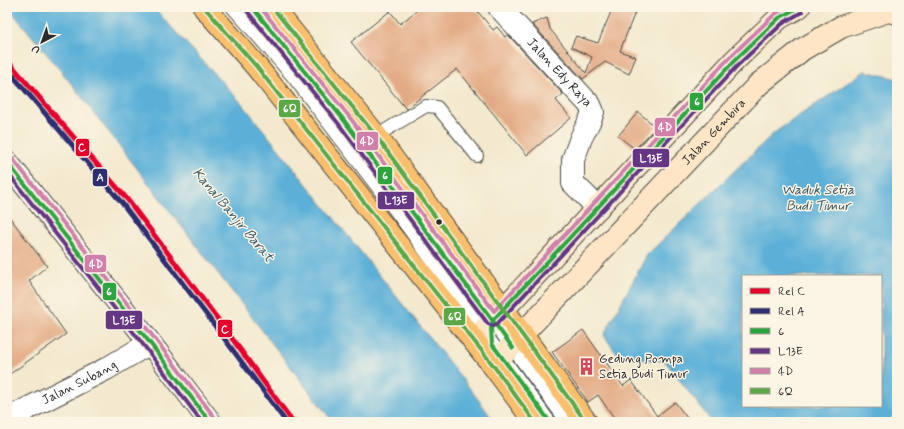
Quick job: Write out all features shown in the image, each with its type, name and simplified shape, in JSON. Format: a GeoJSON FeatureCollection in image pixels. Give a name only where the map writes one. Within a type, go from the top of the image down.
{"type":"FeatureCollection","features":[{"type":"Feature","properties":{"kind":"main road"},"geometry":{"type":"LineString","coordinates":[[204,7],[497,339],[586,422]]}},
{"type":"Feature","properties":{"kind":"main road"},"geometry":{"type":"LineString","coordinates":[[272,7],[376,136],[497,339],[535,422]]}},
{"type":"Feature","properties":{"kind":"main road"},"geometry":{"type":"LineString","coordinates":[[497,339],[598,208],[734,61],[779,18],[799,7]]}},
{"type":"Feature","properties":{"kind":"main road","name":"Jalan Gembira"},"geometry":{"type":"LineString","coordinates":[[497,339],[759,84],[803,49],[841,27],[888,11],[897,13]]}},
{"type":"Feature","properties":{"kind":"street","name":"Jalan Edy Raya"},"geometry":{"type":"LineString","coordinates":[[502,8],[590,105],[593,112],[573,160],[574,183],[598,208]]}},
{"type":"Feature","properties":{"kind":"street"},"geometry":{"type":"LineString","coordinates":[[7,162],[150,343],[210,422]]}},
{"type":"Feature","properties":{"kind":"street","name":"Jalan Subang"},"geometry":{"type":"LineString","coordinates":[[7,419],[106,369],[150,343]]}},
{"type":"Feature","properties":{"kind":"lane"},"geometry":{"type":"LineString","coordinates":[[232,7],[294,78],[397,213],[497,339],[567,422]]}},
{"type":"Feature","properties":{"kind":"lane"},"geometry":{"type":"LineString","coordinates":[[252,7],[343,119],[497,339],[550,422]]}},
{"type":"Feature","properties":{"kind":"lane"},"geometry":{"type":"LineString","coordinates":[[376,136],[426,106],[437,107],[477,156]]}},
{"type":"Feature","properties":{"kind":"water","name":"Kanal Banjir Barat"},"geometry":{"type":"Polygon","coordinates":[[[8,7],[153,7],[244,106],[464,381],[495,422],[333,422],[74,87],[8,7]]]}},
{"type":"Feature","properties":{"kind":"water","name":"Waduk Setia Budi Timur"},"geometry":{"type":"Polygon","coordinates":[[[865,71],[897,79],[897,412],[887,422],[712,422],[665,361],[619,357],[604,335],[647,255],[774,133],[865,71]]]}},
{"type":"Feature","properties":{"kind":"building"},"geometry":{"type":"Polygon","coordinates":[[[421,7],[474,7],[493,30],[497,27],[505,37],[508,35],[563,94],[556,100],[571,118],[527,155],[457,69],[406,109],[351,42],[390,11],[400,24],[421,7]]]}},
{"type":"Feature","properties":{"kind":"building"},"geometry":{"type":"Polygon","coordinates":[[[613,7],[637,7],[620,51],[636,57],[629,74],[605,62],[583,79],[532,24],[547,18],[550,29],[586,73],[592,57],[571,47],[576,36],[598,43],[613,7]]]}},
{"type":"Feature","properties":{"kind":"building"},"geometry":{"type":"Polygon","coordinates":[[[638,112],[656,127],[635,149],[618,136],[638,112]]]}},
{"type":"Feature","properties":{"kind":"building"},"geometry":{"type":"Polygon","coordinates":[[[7,214],[47,266],[29,281],[66,334],[7,376],[7,214]]]}},
{"type":"Feature","properties":{"kind":"building"},"geometry":{"type":"Polygon","coordinates":[[[583,330],[623,386],[631,380],[657,416],[675,402],[690,422],[617,422],[598,395],[588,402],[552,352],[583,330]]]}},
{"type":"Feature","properties":{"kind":"rail line","name":"C"},"geometry":{"type":"LineString","coordinates":[[7,60],[127,199],[293,422]]}},
{"type":"Feature","properties":{"kind":"rail line","name":"A"},"geometry":{"type":"LineString","coordinates":[[7,69],[122,203],[286,422]]}},
{"type":"Feature","properties":{"kind":"transit line","name":"6Q"},"geometry":{"type":"LineString","coordinates":[[204,7],[256,66],[493,365],[535,422]]}},
{"type":"Feature","properties":{"kind":"transit line","name":"6"},"geometry":{"type":"LineString","coordinates":[[252,7],[343,119],[513,348]]}},
{"type":"Feature","properties":{"kind":"transit line","name":"4D"},"geometry":{"type":"LineString","coordinates":[[260,7],[348,115],[494,311],[730,57],[775,14],[787,7]]}},
{"type":"Feature","properties":{"kind":"transit line","name":"6Q"},"geometry":{"type":"LineString","coordinates":[[272,7],[376,136],[586,422]]}},
{"type":"Feature","properties":{"kind":"transit line","name":"6"},"geometry":{"type":"LineString","coordinates":[[550,422],[492,344],[491,329],[493,320],[734,61],[779,18],[799,7]]}},
{"type":"Feature","properties":{"kind":"transit line","name":"L13E"},"geometry":{"type":"LineString","coordinates":[[247,11],[338,123],[488,324],[493,326],[497,324],[738,65],[783,23],[802,12]]}},
{"type":"Feature","properties":{"kind":"transit line","name":"4D"},"geometry":{"type":"LineString","coordinates":[[12,158],[155,339],[215,418]]}},
{"type":"Feature","properties":{"kind":"transit line","name":"6"},"geometry":{"type":"LineString","coordinates":[[7,162],[150,343],[210,422]]}},
{"type":"Feature","properties":{"kind":"transit line","name":"L13E"},"geometry":{"type":"LineString","coordinates":[[7,172],[202,422]]}},
{"type":"Feature","properties":{"kind":"place","name":"Gedung Pompa Setia Budi Timur"},"geometry":{"type":"Point","coordinates":[586,366]}}]}
